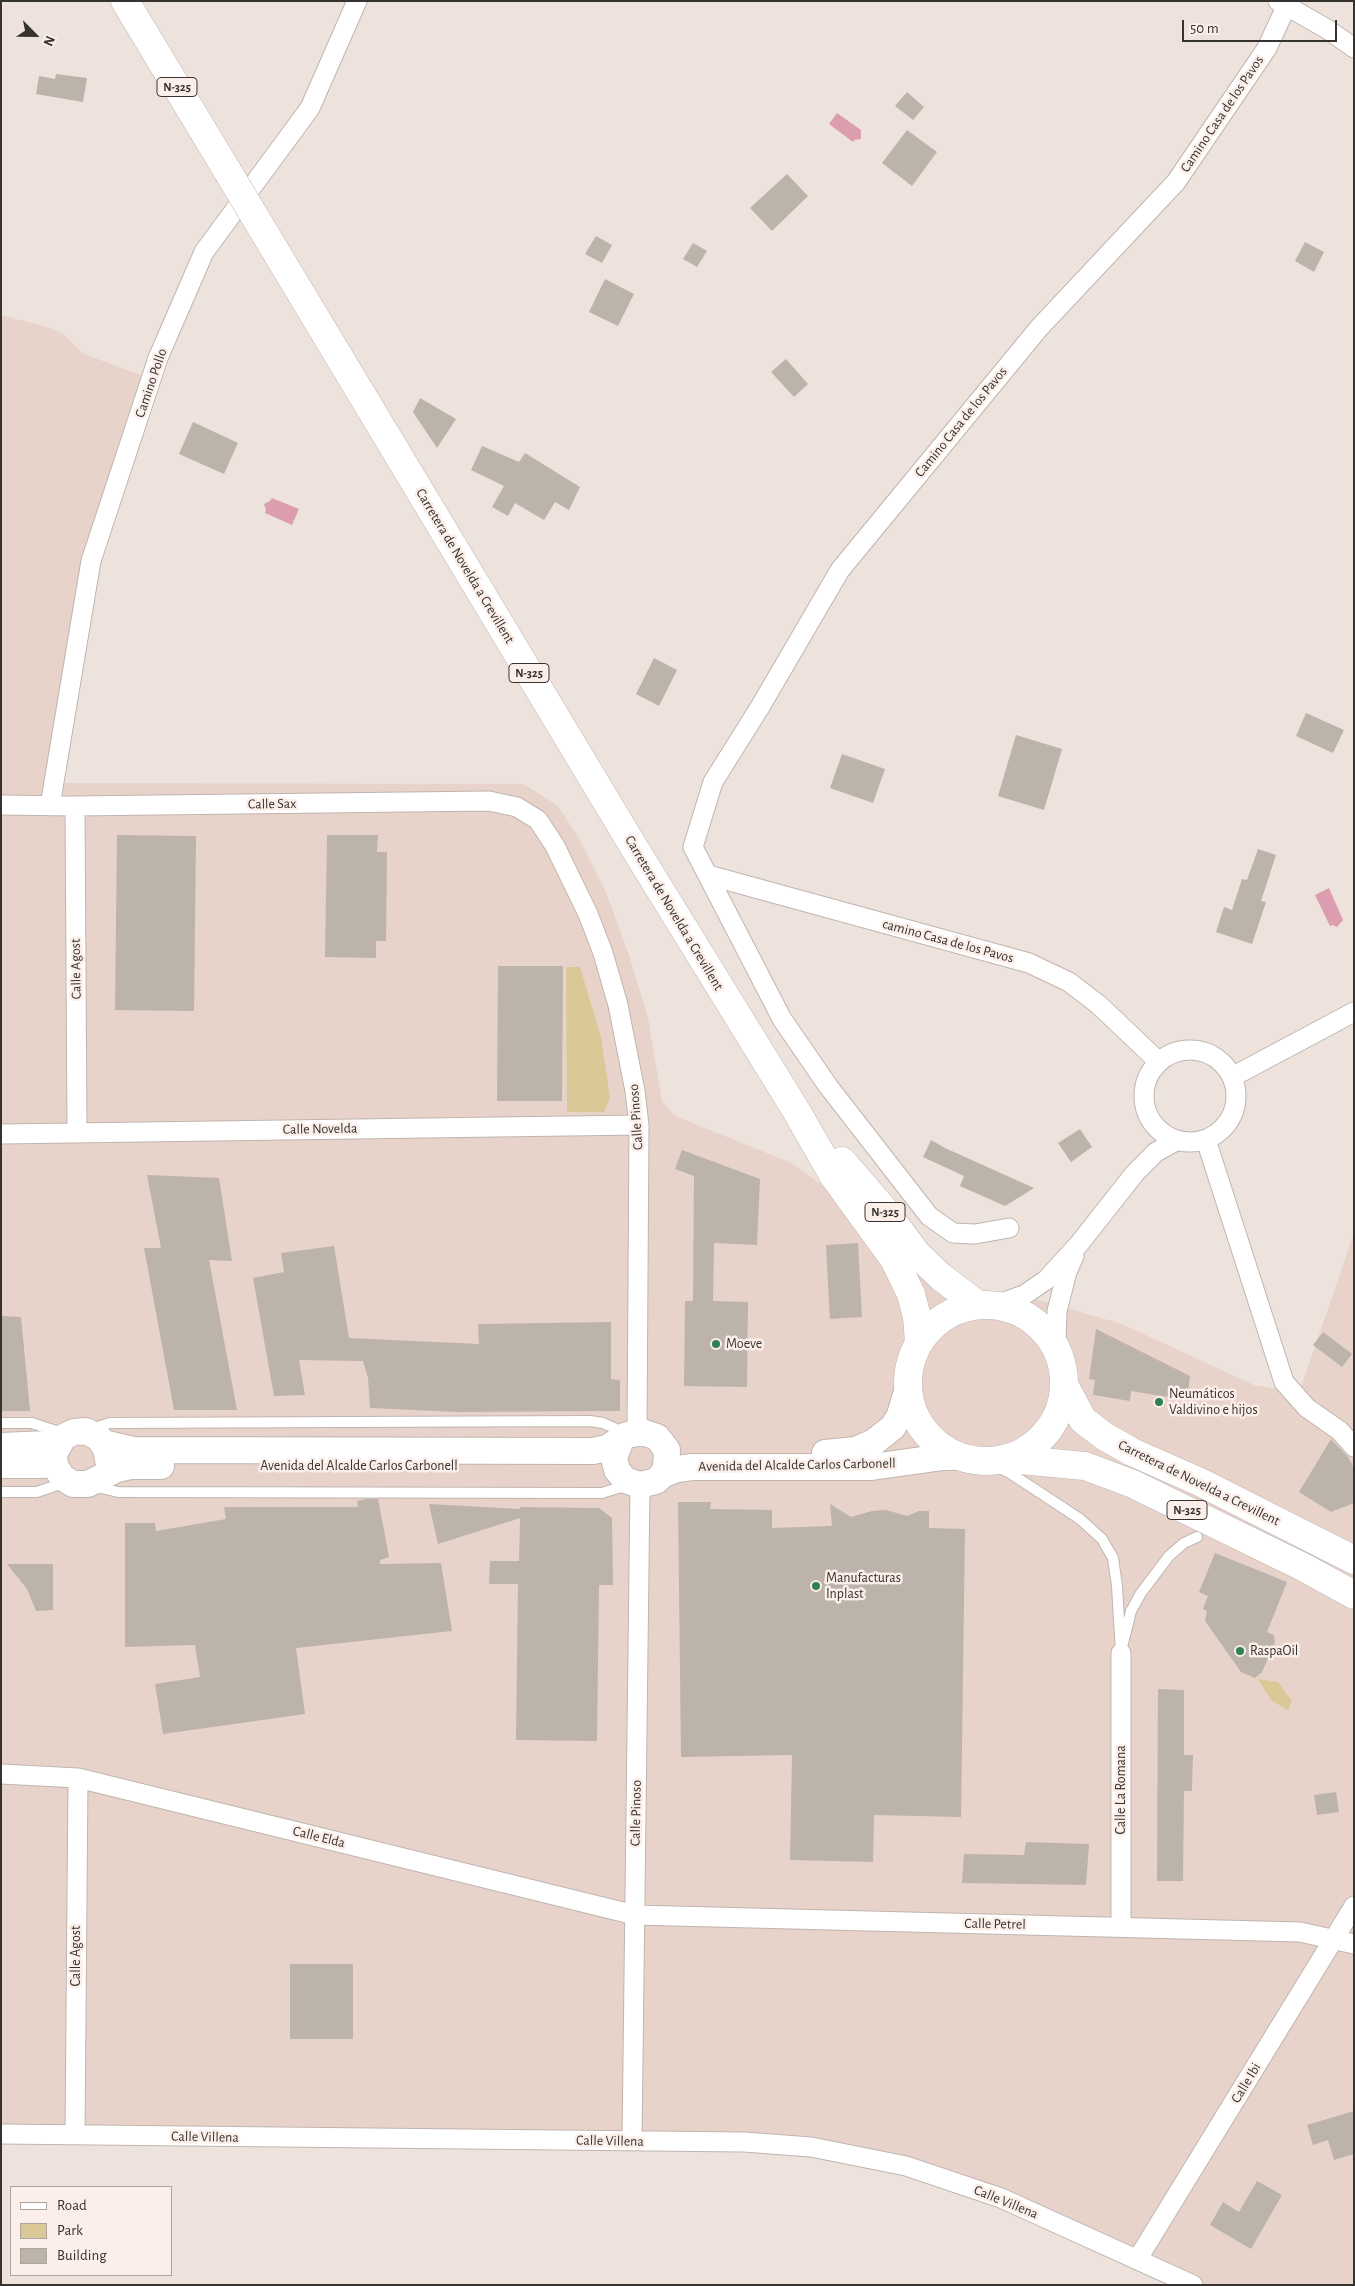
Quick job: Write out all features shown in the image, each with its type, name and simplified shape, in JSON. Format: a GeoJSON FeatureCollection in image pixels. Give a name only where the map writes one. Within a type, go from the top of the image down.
{"type":"FeatureCollection","features":[{"type":"Feature","properties":{"kind":"highway","name":"Carretera de Novelda a Crevillent"},"geometry":{"type":"LineString","coordinates":[[126,1],[635,849],[797,1112]]}},
{"type":"Feature","properties":{"kind":"highway","name":"N-325"},"geometry":{"type":"LineString","coordinates":[[797,1112],[823,1138],[917,1254],[941,1277],[987,1305],[1021,1313],[1038,1325],[1056,1344],[1060,1355],[1064,1385],[1060,1407],[1052,1423],[1041,1437],[1009,1459]]}},
{"type":"Feature","properties":{"kind":"highway","name":"N-325"},"geometry":{"type":"LineString","coordinates":[[797,1112],[833,1175],[894,1259],[911,1294],[917,1317],[920,1342]]}},
{"type":"Feature","properties":{"kind":"highway"},"geometry":{"type":"LineString","coordinates":[[970,1459],[942,1447],[925,1431],[913,1411],[908,1388],[910,1364],[920,1342],[935,1324],[955,1311],[987,1305]]}},
{"type":"Feature","properties":{"kind":"highway","name":"Carretera de Novelda a Crevillent"},"geometry":{"type":"LineString","coordinates":[[1064,1385],[1083,1420],[1104,1436],[1132,1452],[1202,1483],[1354,1560]]}},
{"type":"Feature","properties":{"kind":"highway","name":"N-325"},"geometry":{"type":"LineString","coordinates":[[970,1459],[1009,1459],[1085,1466],[1133,1484],[1303,1567],[1354,1595]]}},
{"type":"Feature","properties":{"kind":"main road","name":"Avenida del Alcalde Carlos Carbonell"},"geometry":{"type":"LineString","coordinates":[[80,1437],[133,1450],[593,1451],[607,1448],[630,1435],[649,1433],[662,1442],[691,1451],[841,1453],[856,1450],[874,1442],[893,1427],[900,1415],[908,1388]]}},
{"type":"Feature","properties":{"kind":"main road"},"geometry":{"type":"LineString","coordinates":[[630,1435],[614,1457],[638,1480],[668,1458],[662,1442]]}},
{"type":"Feature","properties":{"kind":"main road"},"geometry":{"type":"LineString","coordinates":[[1,1446],[37,1446],[80,1437]]}},
{"type":"Feature","properties":{"kind":"main road"},"geometry":{"type":"LineString","coordinates":[[78,1478],[54,1454],[80,1437]]}},
{"type":"Feature","properties":{"kind":"main road"},"geometry":{"type":"LineString","coordinates":[[78,1478],[108,1460],[80,1437]]}},
{"type":"Feature","properties":{"kind":"main road","name":"Avenida del Alcalde Carlos Carbonell"},"geometry":{"type":"LineString","coordinates":[[78,1478],[131,1466],[590,1467],[638,1480],[677,1469],[692,1467],[872,1466],[943,1456],[970,1459]]}},
{"type":"Feature","properties":{"kind":"main road"},"geometry":{"type":"LineString","coordinates":[[1,1464],[38,1464],[78,1478]]}},
{"type":"Feature","properties":{"kind":"street","name":"Camino Pollo"},"geometry":{"type":"LineString","coordinates":[[50,806],[91,561],[158,358],[204,252],[310,108],[357,1]]}},
{"type":"Feature","properties":{"kind":"street"},"geometry":{"type":"LineString","coordinates":[[1285,3],[1354,48]]}},
{"type":"Feature","properties":{"kind":"street","name":"Camino Casa de los Pavos"},"geometry":{"type":"LineString","coordinates":[[1009,1228],[975,1234],[953,1233],[929,1216],[828,1086],[782,1019],[693,847],[713,782],[760,707],[840,570],[1038,328],[1176,182],[1267,48],[1285,3]]}},
{"type":"Feature","properties":{"kind":"street","name":"Calle Sax"},"geometry":{"type":"LineString","coordinates":[[1,805],[74,806],[489,801],[517,807],[538,820]]}},
{"type":"Feature","properties":{"kind":"street","name":"Calle Agost"},"geometry":{"type":"LineString","coordinates":[[74,806],[77,1132]]}},
{"type":"Feature","properties":{"kind":"street","name":"Calle Pinoso"},"geometry":{"type":"LineString","coordinates":[[538,820],[555,846],[588,914],[603,953],[618,1004],[635,1091],[639,1125],[630,1435]]}},
{"type":"Feature","properties":{"kind":"street","name":"camino Casa de los Pavos"},"geometry":{"type":"LineString","coordinates":[[708,875],[1029,963],[1069,982],[1099,1005],[1158,1062]]}},
{"type":"Feature","properties":{"kind":"street"},"geometry":{"type":"LineString","coordinates":[[1232,1077],[1354,1012]]}},
{"type":"Feature","properties":{"kind":"street"},"geometry":{"type":"LineString","coordinates":[[1190,1050],[1208,1053],[1222,1063],[1232,1077],[1236,1092],[1235,1107],[1229,1121],[1219,1132],[1206,1140],[1191,1143],[1176,1141],[1162,1134],[1151,1122],[1145,1107],[1144,1091],[1149,1075],[1158,1062],[1173,1053],[1190,1050]]}},
{"type":"Feature","properties":{"kind":"street"},"geometry":{"type":"LineString","coordinates":[[1135,1173],[1151,1122]]}},
{"type":"Feature","properties":{"kind":"street","name":"Calle Novelda"},"geometry":{"type":"LineString","coordinates":[[1,1134],[639,1125]]}},
{"type":"Feature","properties":{"kind":"street"},"geometry":{"type":"LineString","coordinates":[[1206,1140],[1284,1382],[1308,1408],[1340,1431],[1354,1447]]}},
{"type":"Feature","properties":{"kind":"street"},"geometry":{"type":"LineString","coordinates":[[987,1305],[1024,1296],[1046,1280],[1079,1244],[1135,1173],[1156,1152],[1176,1141]]}},
{"type":"Feature","properties":{"kind":"street"},"geometry":{"type":"LineString","coordinates":[[1056,1344],[1057,1311],[1067,1272],[1079,1244]]}},
{"type":"Feature","properties":{"kind":"street","name":"Calle Pinoso"},"geometry":{"type":"LineString","coordinates":[[632,2141],[638,1480]]}},
{"type":"Feature","properties":{"kind":"street","name":"Calle La Romana"},"geometry":{"type":"LineString","coordinates":[[1121,1654],[1121,1927]]}},
{"type":"Feature","properties":{"kind":"street","name":"Calle Elda"},"geometry":{"type":"LineString","coordinates":[[1,1774],[78,1778],[635,1915]]}},
{"type":"Feature","properties":{"kind":"street","name":"Calle Agost"},"geometry":{"type":"LineString","coordinates":[[75,2135],[78,1778]]}},
{"type":"Feature","properties":{"kind":"street","name":"Calle Ibi"},"geometry":{"type":"LineString","coordinates":[[1137,2260],[1354,1906]]}},
{"type":"Feature","properties":{"kind":"street","name":"Calle Petrel"},"geometry":{"type":"LineString","coordinates":[[635,1915],[1300,1932],[1334,1938],[1354,1944]]}},
{"type":"Feature","properties":{"kind":"street","name":"Calle Villena"},"geometry":{"type":"LineString","coordinates":[[1,2134],[744,2142],[811,2146],[906,2166],[1001,2198],[1193,2285]]}},
{"type":"Feature","properties":{"kind":"lane"},"geometry":{"type":"LineString","coordinates":[[1,1423],[32,1423],[80,1437]]}},
{"type":"Feature","properties":{"kind":"lane"},"geometry":{"type":"LineString","coordinates":[[970,1459],[995,1466],[1010,1473],[1080,1519],[1102,1539],[1113,1558],[1121,1654]]}},
{"type":"Feature","properties":{"kind":"lane"},"geometry":{"type":"LineString","coordinates":[[1,1492],[37,1492],[78,1478]]}},
{"type":"Feature","properties":{"kind":"lane"},"geometry":{"type":"LineString","coordinates":[[1121,1654],[1131,1611],[1141,1593],[1170,1556],[1184,1543],[1197,1537]]}},
{"type":"Feature","properties":{"kind":"shaded area"},"geometry":{"type":"Polygon","coordinates":[[[837,113],[861,130],[861,139],[854,140],[853,142],[829,124],[837,113]]]}},
{"type":"Feature","properties":{"kind":"shaded area"},"geometry":{"type":"Polygon","coordinates":[[[1,315],[51,328],[63,334],[84,354],[151,379],[91,561],[54,783],[524,784],[558,806],[580,840],[606,892],[629,955],[648,1018],[662,1101],[675,1116],[789,1162],[970,1286],[991,1293],[1011,1292],[1122,1324],[1254,1385],[1299,1393],[1354,1233],[1354,2285],[1193,2285],[1001,2198],[811,2147],[1,2134],[1,315]]]}},
{"type":"Feature","properties":{"kind":"shaded area"},"geometry":{"type":"Polygon","coordinates":[[[272,498],[299,509],[292,525],[265,513],[264,504],[272,498]]]}},
{"type":"Feature","properties":{"kind":"shaded area"},"geometry":{"type":"Polygon","coordinates":[[[1329,888],[1343,920],[1337,927],[1330,926],[1315,895],[1329,888]]]}},
{"type":"Feature","properties":{"kind":"green space"},"geometry":{"type":"Polygon","coordinates":[[[566,967],[580,967],[601,1037],[610,1097],[604,1112],[567,1112],[566,967]]]}},
{"type":"Feature","properties":{"kind":"green space"},"geometry":{"type":"Polygon","coordinates":[[[1258,1679],[1278,1682],[1292,1701],[1288,1710],[1272,1701],[1258,1679]]]}},
{"type":"Feature","properties":{"kind":"building"},"geometry":{"type":"Polygon","coordinates":[[[56,74],[87,78],[83,102],[36,94],[39,76],[55,79],[56,74]]]}},
{"type":"Feature","properties":{"kind":"building"},"geometry":{"type":"Polygon","coordinates":[[[907,92],[924,107],[913,120],[895,106],[907,92]]]}},
{"type":"Feature","properties":{"kind":"building"},"geometry":{"type":"Polygon","coordinates":[[[907,130],[937,152],[912,186],[882,163],[907,130]]]}},
{"type":"Feature","properties":{"kind":"building"},"geometry":{"type":"Polygon","coordinates":[[[787,174],[808,196],[772,231],[750,208],[787,174]]]}},
{"type":"Feature","properties":{"kind":"building"},"geometry":{"type":"Polygon","coordinates":[[[596,236],[612,245],[602,263],[585,254],[596,236]]]}},
{"type":"Feature","properties":{"kind":"building"},"geometry":{"type":"Polygon","coordinates":[[[1305,242],[1324,252],[1314,272],[1295,261],[1305,242]]]}},
{"type":"Feature","properties":{"kind":"building"},"geometry":{"type":"Polygon","coordinates":[[[693,243],[707,251],[697,267],[683,259],[693,243]]]}},
{"type":"Feature","properties":{"kind":"building"},"geometry":{"type":"Polygon","coordinates":[[[605,279],[634,294],[618,326],[589,312],[605,279]]]}},
{"type":"Feature","properties":{"kind":"building"},"geometry":{"type":"Polygon","coordinates":[[[786,359],[808,384],[794,397],[771,372],[786,359]]]}},
{"type":"Feature","properties":{"kind":"building"},"geometry":{"type":"Polygon","coordinates":[[[420,398],[456,419],[437,448],[413,412],[420,398]]]}},
{"type":"Feature","properties":{"kind":"building"},"geometry":{"type":"Polygon","coordinates":[[[193,422],[238,443],[224,474],[179,454],[193,422]]]}},
{"type":"Feature","properties":{"kind":"building"},"geometry":{"type":"Polygon","coordinates":[[[482,446],[519,462],[525,453],[580,487],[569,510],[555,502],[544,520],[515,503],[508,516],[492,507],[504,486],[471,470],[482,446]]]}},
{"type":"Feature","properties":{"kind":"building"},"geometry":{"type":"Polygon","coordinates":[[[654,658],[677,670],[659,706],[636,694],[654,658]]]}},
{"type":"Feature","properties":{"kind":"building"},"geometry":{"type":"Polygon","coordinates":[[[1306,713],[1344,730],[1333,753],[1296,736],[1306,713]]]}},
{"type":"Feature","properties":{"kind":"building"},"geometry":{"type":"Polygon","coordinates":[[[1016,735],[1062,749],[1044,810],[998,796],[1016,735]]]}},
{"type":"Feature","properties":{"kind":"building"},"geometry":{"type":"Polygon","coordinates":[[[842,754],[885,769],[873,803],[830,788],[842,754]]]}},
{"type":"Feature","properties":{"kind":"building"},"geometry":{"type":"Polygon","coordinates":[[[117,835],[196,836],[194,1011],[115,1010],[117,835]]]}},
{"type":"Feature","properties":{"kind":"building"},"geometry":{"type":"Polygon","coordinates":[[[327,835],[378,835],[377,852],[387,852],[386,941],[376,941],[376,958],[325,957],[327,835]]]}},
{"type":"Feature","properties":{"kind":"building"},"geometry":{"type":"Polygon","coordinates":[[[1258,849],[1276,855],[1261,901],[1266,902],[1252,944],[1216,932],[1224,907],[1232,910],[1242,879],[1247,880],[1258,849]]]}},
{"type":"Feature","properties":{"kind":"building"},"geometry":{"type":"Polygon","coordinates":[[[498,966],[563,966],[562,1101],[497,1101],[498,966]]]}},
{"type":"Feature","properties":{"kind":"building"},"geometry":{"type":"Polygon","coordinates":[[[1080,1129],[1092,1147],[1071,1162],[1058,1143],[1080,1129]]]}},
{"type":"Feature","properties":{"kind":"building"},"geometry":{"type":"Polygon","coordinates":[[[931,1140],[1034,1188],[1005,1206],[960,1186],[964,1176],[923,1157],[931,1140]]]}},
{"type":"Feature","properties":{"kind":"building"},"geometry":{"type":"Polygon","coordinates":[[[682,1150],[760,1179],[757,1245],[714,1243],[713,1301],[748,1302],[747,1387],[684,1386],[685,1301],[693,1301],[694,1176],[675,1169],[682,1150]]]}},
{"type":"Feature","properties":{"kind":"building"},"geometry":{"type":"Polygon","coordinates":[[[147,1175],[219,1178],[232,1261],[209,1260],[237,1410],[174,1410],[144,1248],[161,1248],[147,1175]]]}},
{"type":"Feature","properties":{"kind":"building"},"geometry":{"type":"Polygon","coordinates":[[[858,1243],[862,1317],[830,1319],[826,1245],[858,1243]]]}},
{"type":"Feature","properties":{"kind":"building"},"geometry":{"type":"Polygon","coordinates":[[[334,1246],[349,1338],[479,1344],[478,1324],[611,1322],[611,1379],[620,1380],[620,1411],[457,1412],[370,1408],[368,1378],[363,1361],[299,1360],[305,1395],[274,1396],[253,1278],[284,1272],[281,1253],[334,1246]]]}},
{"type":"Feature","properties":{"kind":"building"},"geometry":{"type":"Polygon","coordinates":[[[1,1316],[21,1317],[30,1411],[1,1411],[1,1316]]]}},
{"type":"Feature","properties":{"kind":"building"},"geometry":{"type":"Polygon","coordinates":[[[1096,1329],[1190,1376],[1187,1400],[1131,1391],[1130,1401],[1093,1395],[1095,1380],[1089,1379],[1096,1329]]]}},
{"type":"Feature","properties":{"kind":"building"},"geometry":{"type":"Polygon","coordinates":[[[1323,1332],[1352,1354],[1342,1367],[1313,1345],[1323,1332]]]}},
{"type":"Feature","properties":{"kind":"building"},"geometry":{"type":"Polygon","coordinates":[[[1331,1439],[1348,1457],[1354,1468],[1354,1503],[1331,1512],[1299,1492],[1331,1439]]]}},
{"type":"Feature","properties":{"kind":"building"},"geometry":{"type":"Polygon","coordinates":[[[378,1499],[389,1557],[380,1560],[380,1564],[441,1563],[452,1631],[296,1648],[305,1714],[163,1734],[155,1684],[200,1677],[195,1645],[125,1647],[125,1523],[155,1523],[156,1531],[226,1519],[224,1507],[358,1507],[357,1501],[378,1499]]]}},
{"type":"Feature","properties":{"kind":"building"},"geometry":{"type":"Polygon","coordinates":[[[678,1502],[711,1502],[710,1509],[772,1510],[772,1528],[832,1526],[830,1504],[851,1517],[872,1511],[886,1510],[907,1516],[919,1511],[929,1511],[929,1528],[965,1529],[961,1817],[874,1815],[873,1862],[790,1860],[792,1755],[681,1757],[678,1502]]]}},
{"type":"Feature","properties":{"kind":"building"},"geometry":{"type":"Polygon","coordinates":[[[429,1504],[520,1509],[520,1507],[599,1508],[612,1518],[613,1585],[599,1585],[597,1741],[516,1740],[518,1584],[489,1584],[490,1561],[519,1561],[520,1518],[438,1544],[429,1504]]]}},
{"type":"Feature","properties":{"kind":"building"},"geometry":{"type":"Polygon","coordinates":[[[1215,1553],[1287,1582],[1267,1632],[1274,1635],[1275,1642],[1262,1672],[1255,1678],[1241,1672],[1205,1621],[1207,1611],[1203,1609],[1208,1596],[1199,1592],[1215,1553]]]}},
{"type":"Feature","properties":{"kind":"building"},"geometry":{"type":"Polygon","coordinates":[[[7,1564],[53,1564],[53,1610],[36,1611],[27,1589],[7,1564]]]}},
{"type":"Feature","properties":{"kind":"building"},"geometry":{"type":"Polygon","coordinates":[[[1158,1689],[1184,1690],[1184,1755],[1193,1755],[1192,1791],[1184,1791],[1183,1881],[1157,1881],[1158,1689]]]}},
{"type":"Feature","properties":{"kind":"building"},"geometry":{"type":"Polygon","coordinates":[[[1336,1792],[1339,1812],[1317,1815],[1314,1795],[1336,1792]]]}},
{"type":"Feature","properties":{"kind":"building"},"geometry":{"type":"Polygon","coordinates":[[[1026,1842],[1089,1844],[1086,1885],[962,1883],[964,1854],[1024,1855],[1026,1842]]]}},
{"type":"Feature","properties":{"kind":"building"},"geometry":{"type":"Polygon","coordinates":[[[290,1964],[353,1964],[353,2039],[290,2039],[290,1964]]]}},
{"type":"Feature","properties":{"kind":"building"},"geometry":{"type":"Polygon","coordinates":[[[1354,2111],[1354,2154],[1334,2160],[1328,2140],[1313,2145],[1307,2125],[1354,2111]]]}},
{"type":"Feature","properties":{"kind":"building"},"geometry":{"type":"Polygon","coordinates":[[[1257,2181],[1282,2195],[1251,2249],[1210,2225],[1223,2202],[1239,2212],[1257,2181]]]}},
{"type":"Feature","properties":{"kind":"place","name":"Moeve"},"geometry":{"type":"Point","coordinates":[716,1344]}},
{"type":"Feature","properties":{"kind":"place","name":"Neumáticos Valdivino e hijos"},"geometry":{"type":"Point","coordinates":[1159,1402]}},
{"type":"Feature","properties":{"kind":"place","name":"Manufacturas Inplast"},"geometry":{"type":"Point","coordinates":[816,1586]}},
{"type":"Feature","properties":{"kind":"place","name":"RaspaOil"},"geometry":{"type":"Point","coordinates":[1240,1651]}}]}
